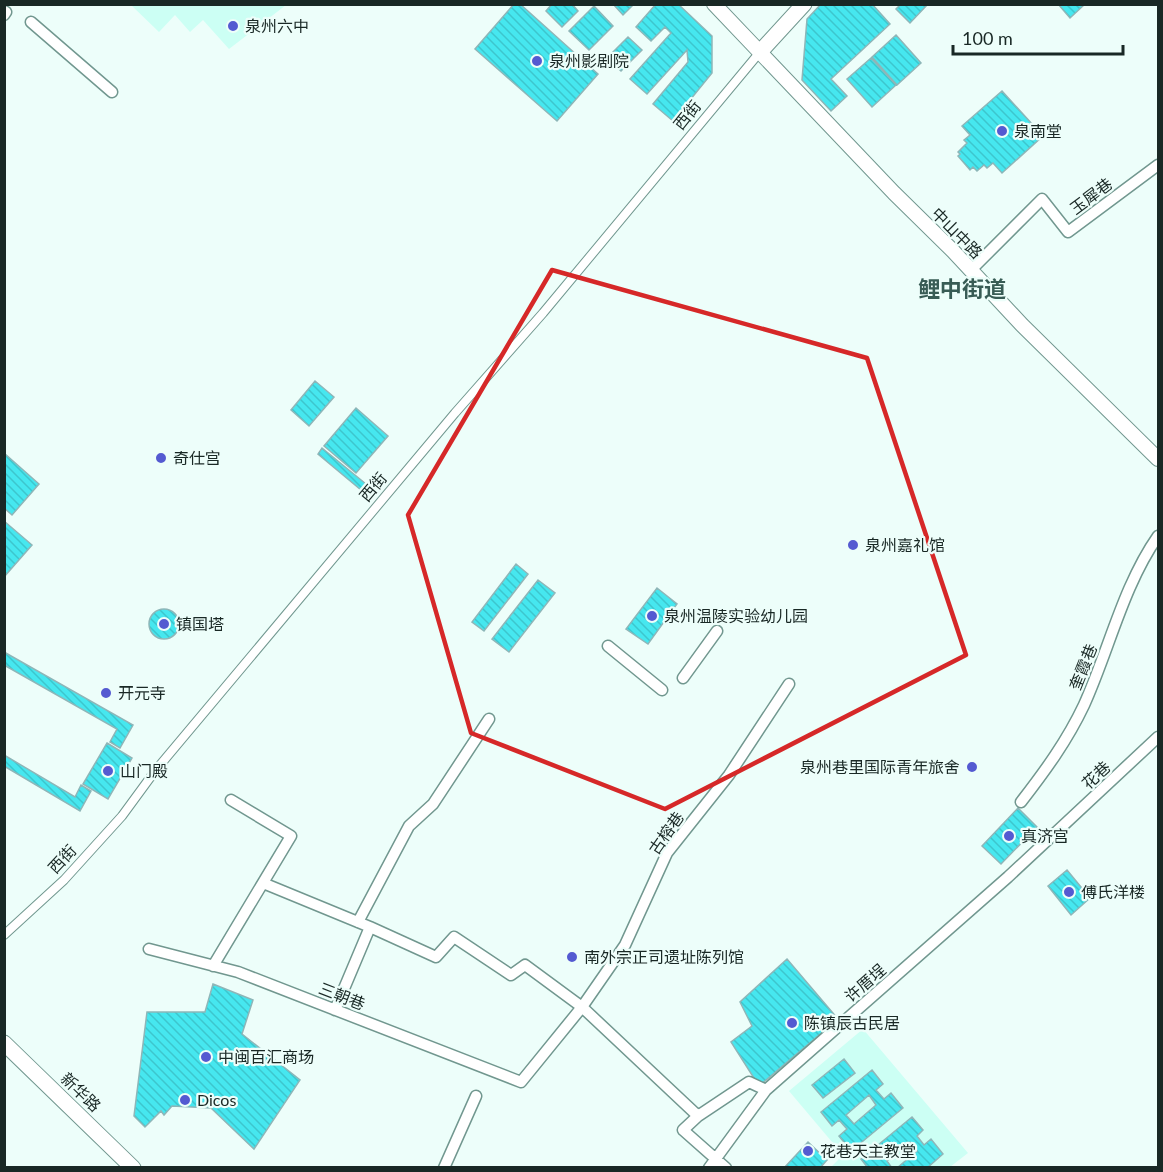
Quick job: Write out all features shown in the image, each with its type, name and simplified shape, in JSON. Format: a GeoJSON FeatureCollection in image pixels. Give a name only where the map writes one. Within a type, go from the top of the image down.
{"type":"FeatureCollection","features":[{"type":"Feature","properties":{"kind":"main road"},"geometry":{"type":"LineString","coordinates":[[760,52],[804,4]]}},
{"type":"Feature","properties":{"kind":"main road","name":"新华路"},"geometry":{"type":"LineString","coordinates":[[4,1043],[117,1161],[133,1167]]}},
{"type":"Feature","properties":{"kind":"street","name":"中山中路"},"geometry":{"type":"LineString","coordinates":[[714,4],[1022,325],[1158,459]]}},
{"type":"Feature","properties":{"kind":"street"},"geometry":{"type":"LineString","coordinates":[[31,22],[111,92]]}},
{"type":"Feature","properties":{"kind":"street","name":"西街"},"geometry":{"type":"LineString","coordinates":[[4,935],[64,880],[122,816],[155,771],[760,52]]}},
{"type":"Feature","properties":{"kind":"street","name":"玉犀巷"},"geometry":{"type":"LineString","coordinates":[[971,270],[1042,200],[1068,232],[1158,165]]}},
{"type":"Feature","properties":{"kind":"street","name":"奎霞巷"},"geometry":{"type":"LineString","coordinates":[[1021,802],[1057,755],[1084,705],[1131,588],[1158,536]]}},
{"type":"Feature","properties":{"kind":"street"},"geometry":{"type":"LineString","coordinates":[[683,678],[717,631]]}},
{"type":"Feature","properties":{"kind":"street"},"geometry":{"type":"LineString","coordinates":[[608,646],[662,690]]}},
{"type":"Feature","properties":{"kind":"street","name":"古榕巷"},"geometry":{"type":"LineString","coordinates":[[521,1082],[582,1007],[625,945],[667,853],[729,775],[789,684]]}},
{"type":"Feature","properties":{"kind":"street"},"geometry":{"type":"LineString","coordinates":[[358,922],[410,826],[433,804],[489,719]]}},
{"type":"Feature","properties":{"kind":"street","name":"花巷"},"geometry":{"type":"LineString","coordinates":[[1054,835],[1158,737]]}},
{"type":"Feature","properties":{"kind":"street"},"geometry":{"type":"LineString","coordinates":[[213,966],[291,836],[231,800]]}},
{"type":"Feature","properties":{"kind":"street","name":"许厝埕"},"geometry":{"type":"LineString","coordinates":[[713,1163],[766,1090],[1054,835]]}},
{"type":"Feature","properties":{"kind":"street"},"geometry":{"type":"LineString","coordinates":[[263,883],[436,957],[453,937],[511,975],[525,965],[582,1007],[698,1116]]}},
{"type":"Feature","properties":{"kind":"street"},"geometry":{"type":"LineString","coordinates":[[335,1010],[370,927]]}},
{"type":"Feature","properties":{"kind":"street","name":"三朝巷"},"geometry":{"type":"LineString","coordinates":[[149,949],[238,972],[521,1082]]}},
{"type":"Feature","properties":{"kind":"street"},"geometry":{"type":"LineString","coordinates":[[726,1167],[713,1163],[683,1130],[698,1116],[748,1082],[766,1090]]}},
{"type":"Feature","properties":{"kind":"street"},"geometry":{"type":"LineString","coordinates":[[444,1167],[476,1096]]}},
{"type":"Feature","properties":{"kind":"highlighted area"},"geometry":{"type":"Polygon","coordinates":[[[552,270],[867,358],[966,655],[665,809],[471,733],[408,515],[552,270]]]}},
{"type":"Feature","properties":{"kind":"shaded area","name":"泉州六中"},"geometry":{"type":"Polygon","coordinates":[[[131,5],[286,5],[229,49],[203,20],[190,32],[175,15],[159,32],[131,5]]]}},
{"type":"Feature","properties":{"kind":"shaded area"},"geometry":{"type":"Polygon","coordinates":[[[863,1029],[968,1153],[950,1167],[831,1167],[843,1155],[789,1091],[863,1029]]]}},
{"type":"Feature","properties":{"kind":"building","name":"泉州影剧院"},"geometry":{"type":"Polygon","coordinates":[[[514,4],[520,4],[598,74],[557,121],[475,49],[514,4]]]}},
{"type":"Feature","properties":{"kind":"building"},"geometry":{"type":"Polygon","coordinates":[[[552,4],[572,4],[578,11],[562,27],[546,11],[552,4]]]}},
{"type":"Feature","properties":{"kind":"building"},"geometry":{"type":"Polygon","coordinates":[[[613,4],[634,4],[623,15],[613,4]]]}},
{"type":"Feature","properties":{"kind":"building"},"geometry":{"type":"Polygon","coordinates":[[[656,4],[678,4],[712,36],[712,73],[673,121],[653,104],[688,62],[687,50],[647,94],[630,79],[671,33],[665,27],[651,41],[636,27],[656,4]]]}},
{"type":"Feature","properties":{"kind":"building"},"geometry":{"type":"Polygon","coordinates":[[[821,4],[872,4],[890,24],[831,79],[847,96],[831,111],[802,80],[807,19],[821,4]]]}},
{"type":"Feature","properties":{"kind":"building"},"geometry":{"type":"Polygon","coordinates":[[[901,4],[928,4],[910,23],[896,9],[901,4]]]}},
{"type":"Feature","properties":{"kind":"building"},"geometry":{"type":"Polygon","coordinates":[[[1058,4],[1085,4],[1070,18],[1058,4]]]}},
{"type":"Feature","properties":{"kind":"building"},"geometry":{"type":"Polygon","coordinates":[[[594,6],[613,26],[589,50],[569,31],[594,6]]]}},
{"type":"Feature","properties":{"kind":"building"},"geometry":{"type":"Polygon","coordinates":[[[896,35],[921,63],[897,85],[872,57],[896,35]]]}},
{"type":"Feature","properties":{"kind":"building"},"geometry":{"type":"Polygon","coordinates":[[[628,37],[642,50],[621,71],[607,58],[628,37]]]}},
{"type":"Feature","properties":{"kind":"building"},"geometry":{"type":"Polygon","coordinates":[[[871,58],[896,85],[872,107],[847,79],[871,58]]]}},
{"type":"Feature","properties":{"kind":"building","name":"泉南堂"},"geometry":{"type":"Polygon","coordinates":[[[1002,91],[1043,136],[1002,173],[993,163],[987,168],[984,165],[977,171],[973,167],[970,170],[958,156],[960,154],[958,152],[967,143],[964,140],[970,135],[962,126],[1002,91]]]}},
{"type":"Feature","properties":{"kind":"building"},"geometry":{"type":"Polygon","coordinates":[[[315,381],[334,397],[309,426],[291,410],[315,381]]]}},
{"type":"Feature","properties":{"kind":"building"},"geometry":{"type":"Polygon","coordinates":[[[356,408],[388,436],[356,473],[324,446],[356,408]]]}},
{"type":"Feature","properties":{"kind":"building"},"geometry":{"type":"Polygon","coordinates":[[[322,448],[366,484],[361,490],[318,454],[322,448]]]}},
{"type":"Feature","properties":{"kind":"building"},"geometry":{"type":"Polygon","coordinates":[[[4,453],[39,484],[12,515],[4,508],[4,453]]]}},
{"type":"Feature","properties":{"kind":"building"},"geometry":{"type":"Polygon","coordinates":[[[4,521],[32,545],[4,577],[4,521]]]}},
{"type":"Feature","properties":{"kind":"building"},"geometry":{"type":"Polygon","coordinates":[[[516,564],[528,574],[484,631],[472,622],[516,564]]]}},
{"type":"Feature","properties":{"kind":"building"},"geometry":{"type":"Polygon","coordinates":[[[538,580],[555,593],[509,652],[492,639],[538,580]]]}},
{"type":"Feature","properties":{"kind":"building","name":"泉州温陵实验幼儿园"},"geometry":{"type":"Polygon","coordinates":[[[657,588],[677,604],[648,644],[626,629],[657,588]]]}},
{"type":"Feature","properties":{"kind":"building","name":"镇国塔"},"geometry":{"type":"Polygon","coordinates":[[[164,609],[170,610],[178,618],[178,630],[170,638],[164,639],[158,638],[150,630],[149,624],[150,618],[158,610],[164,609]]]}},
{"type":"Feature","properties":{"kind":"building"},"geometry":{"type":"Polygon","coordinates":[[[4,652],[133,725],[120,748],[110,742],[117,729],[4,665],[4,652]]]}},
{"type":"Feature","properties":{"kind":"building","name":"山门殿"},"geometry":{"type":"Polygon","coordinates":[[[107,743],[132,758],[108,799],[83,784],[107,743]]]}},
{"type":"Feature","properties":{"kind":"building"},"geometry":{"type":"Polygon","coordinates":[[[4,755],[75,797],[81,785],[91,791],[80,811],[4,766],[4,755]]]}},
{"type":"Feature","properties":{"kind":"building","name":"真济宫"},"geometry":{"type":"Polygon","coordinates":[[[1018,808],[1037,827],[1001,864],[982,846],[1018,808]]]}},
{"type":"Feature","properties":{"kind":"building","name":"傅氏洋楼"},"geometry":{"type":"Polygon","coordinates":[[[1067,870],[1090,898],[1071,915],[1048,886],[1067,870]]]}},
{"type":"Feature","properties":{"kind":"building","name":"陈镇辰古民居"},"geometry":{"type":"Polygon","coordinates":[[[787,959],[838,1019],[759,1086],[731,1042],[752,1026],[740,1002],[787,959]]]}},
{"type":"Feature","properties":{"kind":"building","name":"中闽百汇商场"},"geometry":{"type":"Polygon","coordinates":[[[213,984],[253,1000],[242,1034],[300,1080],[254,1149],[211,1108],[172,1106],[164,1115],[161,1111],[145,1127],[134,1116],[147,1012],[205,1012],[213,984]]]}},
{"type":"Feature","properties":{"kind":"building"},"geometry":{"type":"Polygon","coordinates":[[[844,1059],[855,1073],[823,1098],[812,1085],[844,1059]]]}},
{"type":"Feature","properties":{"kind":"building"},"geometry":{"type":"Polygon","coordinates":[[[872,1070],[883,1084],[876,1090],[884,1099],[891,1093],[903,1108],[851,1151],[839,1136],[847,1129],[839,1120],[832,1126],[821,1112],[872,1070]],[[869,1095],[846,1115],[854,1124],[876,1105],[869,1095]]]}},
{"type":"Feature","properties":{"kind":"building"},"geometry":{"type":"Polygon","coordinates":[[[912,1117],[923,1130],[917,1136],[924,1145],[931,1139],[943,1154],[927,1168],[897,1168],[917,1151],[910,1142],[887,1161],[892,1168],[868,1168],[861,1159],[912,1117]]]}},
{"type":"Feature","properties":{"kind":"building","name":"花巷天主教堂"},"geometry":{"type":"Polygon","coordinates":[[[808,1142],[827,1160],[820,1168],[784,1168],[808,1142]]]}},
{"type":"Feature","properties":{"kind":"place","name":"泉州六中"},"geometry":{"type":"Point","coordinates":[233,26]}},
{"type":"Feature","properties":{"kind":"place","name":"泉州影剧院"},"geometry":{"type":"Point","coordinates":[537,61]}},
{"type":"Feature","properties":{"kind":"place","name":"泉南堂"},"geometry":{"type":"Point","coordinates":[1002,131]}},
{"type":"Feature","properties":{"kind":"place","name":"奇仕宫"},"geometry":{"type":"Point","coordinates":[161,458]}},
{"type":"Feature","properties":{"kind":"place","name":"泉州嘉礼馆"},"geometry":{"type":"Point","coordinates":[853,545]}},
{"type":"Feature","properties":{"kind":"place","name":"泉州温陵实验幼儿园"},"geometry":{"type":"Point","coordinates":[652,616]}},
{"type":"Feature","properties":{"kind":"place","name":"镇国塔"},"geometry":{"type":"Point","coordinates":[164,624]}},
{"type":"Feature","properties":{"kind":"place","name":"开元寺"},"geometry":{"type":"Point","coordinates":[106,693]}},
{"type":"Feature","properties":{"kind":"place","name":"泉州巷里国际青年旅舍"},"geometry":{"type":"Point","coordinates":[972,767]}},
{"type":"Feature","properties":{"kind":"place","name":"山门殿"},"geometry":{"type":"Point","coordinates":[108,771]}},
{"type":"Feature","properties":{"kind":"place","name":"真济宫"},"geometry":{"type":"Point","coordinates":[1009,836]}},
{"type":"Feature","properties":{"kind":"place","name":"傅氏洋楼"},"geometry":{"type":"Point","coordinates":[1069,892]}},
{"type":"Feature","properties":{"kind":"place","name":"南外宗正司遗址陈列馆"},"geometry":{"type":"Point","coordinates":[572,957]}},
{"type":"Feature","properties":{"kind":"place","name":"陈镇辰古民居"},"geometry":{"type":"Point","coordinates":[792,1023]}},
{"type":"Feature","properties":{"kind":"place","name":"中闽百汇商场"},"geometry":{"type":"Point","coordinates":[206,1057]}},
{"type":"Feature","properties":{"kind":"place","name":"Dicos"},"geometry":{"type":"Point","coordinates":[185,1100]}},
{"type":"Feature","properties":{"kind":"place","name":"花巷天主教堂"},"geometry":{"type":"Point","coordinates":[808,1151]}},
{"type":"Feature","properties":{"kind":"district","name":"鲤中街道"},"geometry":{"type":"Point","coordinates":[962,289]}}]}
